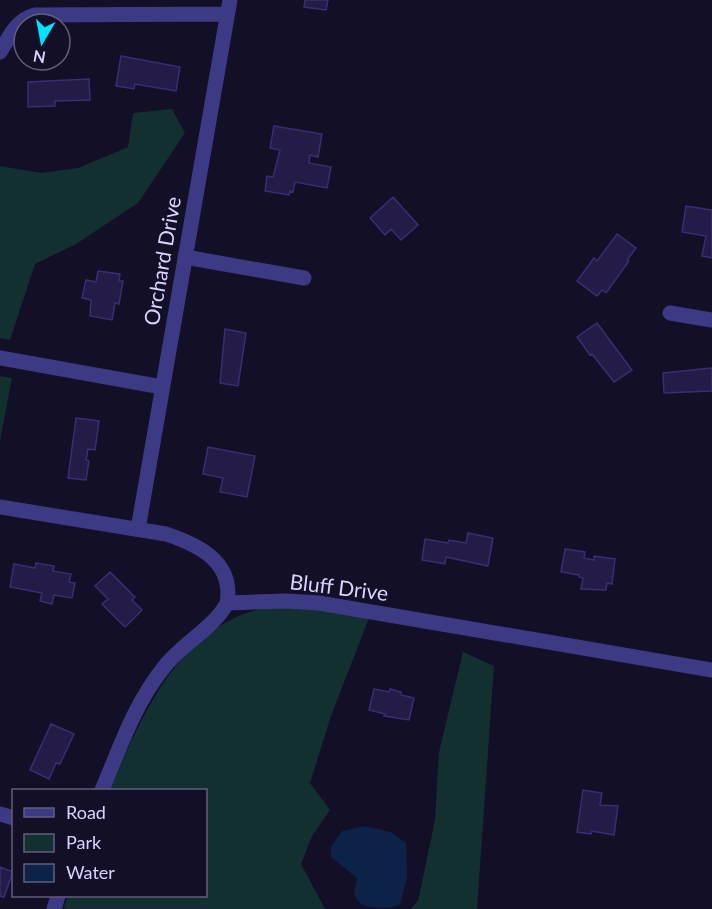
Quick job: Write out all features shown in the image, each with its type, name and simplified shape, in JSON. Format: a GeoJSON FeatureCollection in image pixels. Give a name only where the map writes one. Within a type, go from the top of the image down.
{"type":"FeatureCollection","features":[{"type":"Feature","properties":{"kind":"street"},"geometry":{"type":"LineString","coordinates":[[0,52],[18,25],[25,18],[35,15],[229,7]]}},
{"type":"Feature","properties":{"kind":"street","name":"Orchard Drive"},"geometry":{"type":"LineString","coordinates":[[138,530],[229,7]]}},
{"type":"Feature","properties":{"kind":"street"},"geometry":{"type":"LineString","coordinates":[[185,257],[304,278]]}},
{"type":"Feature","properties":{"kind":"street"},"geometry":{"type":"LineString","coordinates":[[670,313],[712,320]]}},
{"type":"Feature","properties":{"kind":"street"},"geometry":{"type":"LineString","coordinates":[[0,358],[162,387]]}},
{"type":"Feature","properties":{"kind":"street"},"geometry":{"type":"LineString","coordinates":[[0,507],[166,534],[202,549],[224,573],[228,586],[227,603],[218,616],[165,666],[146,693],[131,721],[102,789]]}},
{"type":"Feature","properties":{"kind":"street","name":"Bluff Drive"},"geometry":{"type":"LineString","coordinates":[[227,603],[286,601],[319,603],[712,670]]}},
{"type":"Feature","properties":{"kind":"green space"},"geometry":{"type":"Polygon","coordinates":[[[172,109],[185,133],[138,203],[76,244],[35,264],[10,340],[0,338],[0,166],[41,173],[78,168],[128,147],[133,113],[172,109]]]}},
{"type":"Feature","properties":{"kind":"green space"},"geometry":{"type":"Polygon","coordinates":[[[0,376],[12,378],[0,441],[0,376]]]}},
{"type":"Feature","properties":{"kind":"green space"},"geometry":{"type":"Polygon","coordinates":[[[261,609],[320,610],[369,618],[331,716],[310,783],[330,810],[312,836],[301,864],[325,909],[63,909],[68,897],[207,897],[207,789],[110,789],[146,712],[178,664],[197,643],[220,626],[246,613],[261,609]]]}},
{"type":"Feature","properties":{"kind":"green space"},"geometry":{"type":"Polygon","coordinates":[[[463,652],[494,666],[477,909],[410,909],[418,901],[435,820],[439,752],[463,652]]]}},
{"type":"Feature","properties":{"kind":"water"},"geometry":{"type":"Polygon","coordinates":[[[364,826],[391,832],[406,843],[407,877],[400,905],[380,908],[360,903],[354,894],[357,878],[331,857],[331,847],[342,831],[364,826]]]}},
{"type":"Feature","properties":{"kind":"building"},"geometry":{"type":"Polygon","coordinates":[[[305,0],[328,0],[326,10],[304,7],[305,0]]]}},
{"type":"Feature","properties":{"kind":"building"},"geometry":{"type":"Polygon","coordinates":[[[121,56],[180,67],[176,91],[135,84],[134,89],[116,86],[121,56]]]}},
{"type":"Feature","properties":{"kind":"building"},"geometry":{"type":"Polygon","coordinates":[[[89,79],[90,100],[55,101],[55,106],[28,107],[28,82],[89,79]]]}},
{"type":"Feature","properties":{"kind":"building"},"geometry":{"type":"Polygon","coordinates":[[[274,126],[322,134],[318,157],[310,155],[309,163],[331,167],[327,188],[295,182],[293,192],[290,191],[289,195],[265,191],[267,176],[273,177],[280,150],[270,148],[274,126]]]}},
{"type":"Feature","properties":{"kind":"building"},"geometry":{"type":"Polygon","coordinates":[[[393,197],[418,225],[401,240],[391,229],[385,235],[370,218],[393,197]]]}},
{"type":"Feature","properties":{"kind":"building"},"geometry":{"type":"Polygon","coordinates":[[[686,206],[712,210],[712,258],[702,256],[706,236],[682,232],[686,206]]]}},
{"type":"Feature","properties":{"kind":"building"},"geometry":{"type":"Polygon","coordinates":[[[617,234],[636,248],[606,293],[602,290],[597,296],[577,281],[594,258],[597,261],[617,234]]]}},
{"type":"Feature","properties":{"kind":"building"},"geometry":{"type":"Polygon","coordinates":[[[98,271],[120,274],[119,281],[123,281],[119,304],[115,303],[112,320],[90,316],[91,300],[82,298],[86,280],[96,282],[98,271]]]}},
{"type":"Feature","properties":{"kind":"building"},"geometry":{"type":"Polygon","coordinates":[[[597,323],[632,370],[614,382],[577,337],[597,323]]]}},
{"type":"Feature","properties":{"kind":"building"},"geometry":{"type":"Polygon","coordinates":[[[225,329],[246,333],[238,386],[220,383],[225,329]]]}},
{"type":"Feature","properties":{"kind":"building"},"geometry":{"type":"Polygon","coordinates":[[[712,368],[712,391],[664,393],[663,373],[712,368]]]}},
{"type":"Feature","properties":{"kind":"building"},"geometry":{"type":"Polygon","coordinates":[[[76,418],[99,421],[95,450],[88,449],[86,480],[68,478],[76,418]]]}},
{"type":"Feature","properties":{"kind":"building"},"geometry":{"type":"Polygon","coordinates":[[[208,447],[255,456],[247,497],[220,492],[223,478],[203,474],[208,447]]]}},
{"type":"Feature","properties":{"kind":"building"},"geometry":{"type":"Polygon","coordinates":[[[468,533],[493,538],[488,566],[446,557],[445,564],[422,560],[425,539],[466,543],[468,533]]]}},
{"type":"Feature","properties":{"kind":"building"},"geometry":{"type":"Polygon","coordinates":[[[565,549],[585,552],[584,558],[594,560],[594,556],[615,559],[612,584],[607,583],[606,590],[581,589],[583,578],[579,575],[561,572],[565,549]]]}},
{"type":"Feature","properties":{"kind":"building"},"geometry":{"type":"Polygon","coordinates":[[[36,563],[54,566],[53,571],[71,574],[69,582],[75,583],[72,598],[54,595],[52,604],[40,601],[42,593],[10,587],[14,564],[35,568],[36,563]]]}},
{"type":"Feature","properties":{"kind":"building"},"geometry":{"type":"Polygon","coordinates":[[[110,572],[135,597],[132,600],[142,610],[125,627],[102,604],[108,599],[95,586],[110,572]]]}},
{"type":"Feature","properties":{"kind":"building"},"geometry":{"type":"Polygon","coordinates":[[[374,689],[389,692],[390,689],[414,698],[409,720],[384,716],[385,714],[369,710],[374,689]]]}},
{"type":"Feature","properties":{"kind":"building"},"geometry":{"type":"Polygon","coordinates":[[[51,724],[74,734],[60,764],[56,763],[49,779],[30,770],[51,724]]]}},
{"type":"Feature","properties":{"kind":"building"},"geometry":{"type":"Polygon","coordinates":[[[583,790],[602,793],[600,805],[618,806],[614,835],[592,831],[591,834],[577,832],[583,790]]]}},
{"type":"Feature","properties":{"kind":"building"},"geometry":{"type":"Polygon","coordinates":[[[0,867],[12,872],[12,875],[4,897],[0,896],[0,867]]]}}]}
